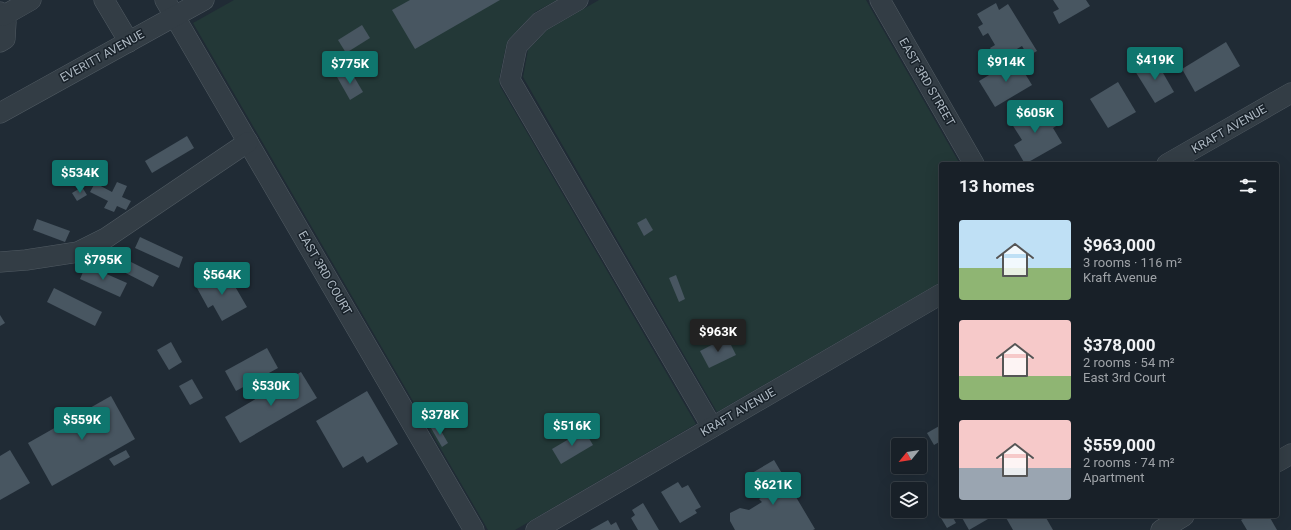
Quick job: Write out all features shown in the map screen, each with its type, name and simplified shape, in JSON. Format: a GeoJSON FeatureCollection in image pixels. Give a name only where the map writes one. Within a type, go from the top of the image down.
{"type":"FeatureCollection","features":[{"type":"Feature","properties":{"kind":"street"},"geometry":{"type":"LineString","coordinates":[[0,42],[5,39],[6,22],[1,14],[32,0]]}},
{"type":"Feature","properties":{"kind":"street"},"geometry":{"type":"LineString","coordinates":[[104,0],[129,42]]}},
{"type":"Feature","properties":{"kind":"street","name":"EVERITT AVENUE"},"geometry":{"type":"LineString","coordinates":[[3,105],[129,42],[170,8],[204,0]]}},
{"type":"Feature","properties":{"kind":"street"},"geometry":{"type":"LineString","coordinates":[[578,0],[540,22],[517,46],[510,80],[712,428]]}},
{"type":"Feature","properties":{"kind":"street","name":"EAST 3RD STREET"},"geometry":{"type":"LineString","coordinates":[[880,0],[973,162]]}},
{"type":"Feature","properties":{"kind":"street","name":"EAST 3RD COURT"},"geometry":{"type":"LineString","coordinates":[[170,8],[474,530]]}},
{"type":"Feature","properties":{"kind":"street","name":"KRAFT AVENUE"},"geometry":{"type":"LineString","coordinates":[[1171,162],[1291,94]]}},
{"type":"Feature","properties":{"kind":"street"},"geometry":{"type":"LineString","coordinates":[[0,262],[26,260],[78,252],[106,238],[248,142]]}},
{"type":"Feature","properties":{"kind":"street","name":"KRAFT AVENUE"},"geometry":{"type":"LineString","coordinates":[[536,530],[939,295]]}},
{"type":"Feature","properties":{"kind":"street"},"geometry":{"type":"LineString","coordinates":[[1279,461],[1291,454]]}},
{"type":"Feature","properties":{"kind":"street"},"geometry":{"type":"LineString","coordinates":[[1161,530],[1180,520]]}},
{"type":"Feature","properties":{"kind":"green space"},"geometry":{"type":"Polygon","coordinates":[[[234,0],[557,0],[535,12],[508,40],[499,79],[500,86],[696,424],[515,530],[488,530],[193,23],[234,0]]]}},
{"type":"Feature","properties":{"kind":"green space"},"geometry":{"type":"Polygon","coordinates":[[[599,0],[866,0],[959,162],[939,162],[939,283],[717,412],[523,77],[528,50],[547,30],[599,0]]]}},
{"type":"Feature","properties":{"kind":"building"},"geometry":{"type":"Polygon","coordinates":[[[410,0],[500,0],[415,49],[392,10],[410,0]]]}},
{"type":"Feature","properties":{"kind":"building"},"geometry":{"type":"Polygon","coordinates":[[[1053,0],[1086,0],[1090,6],[1059,24],[1053,12],[1059,9],[1053,0]]]}},
{"type":"Feature","properties":{"kind":"building"},"geometry":{"type":"Polygon","coordinates":[[[996,3],[999,10],[1008,4],[1037,51],[1028,56],[1022,46],[998,60],[990,48],[995,45],[988,33],[983,36],[978,27],[983,24],[977,14],[996,3]]]}},
{"type":"Feature","properties":{"kind":"building"},"geometry":{"type":"Polygon","coordinates":[[[362,25],[370,38],[346,53],[338,40],[362,25]]]}},
{"type":"Feature","properties":{"kind":"building"},"geometry":{"type":"Polygon","coordinates":[[[1226,42],[1240,66],[1195,92],[1182,69],[1226,42]]]}},
{"type":"Feature","properties":{"kind":"building"},"geometry":{"type":"Polygon","coordinates":[[[1016,59],[1032,85],[995,107],[979,81],[1016,59]]]}},
{"type":"Feature","properties":{"kind":"building"},"geometry":{"type":"Polygon","coordinates":[[[1155,59],[1174,92],[1155,103],[1135,71],[1155,59]]]}},
{"type":"Feature","properties":{"kind":"building"},"geometry":{"type":"Polygon","coordinates":[[[350,70],[363,92],[350,100],[337,77],[350,70]]]}},
{"type":"Feature","properties":{"kind":"building"},"geometry":{"type":"Polygon","coordinates":[[[1118,82],[1136,112],[1108,128],[1090,99],[1118,82]]]}},
{"type":"Feature","properties":{"kind":"building"},"geometry":{"type":"Polygon","coordinates":[[[1038,104],[1048,120],[1056,115],[1061,123],[1053,128],[1062,143],[1029,162],[1024,162],[1014,145],[1022,140],[1010,121],[1038,104]]]}},
{"type":"Feature","properties":{"kind":"building"},"geometry":{"type":"Polygon","coordinates":[[[187,136],[194,148],[152,173],[145,161],[187,136]]]}},
{"type":"Feature","properties":{"kind":"building"},"geometry":{"type":"Polygon","coordinates":[[[117,182],[127,186],[122,197],[131,201],[126,210],[117,206],[114,212],[104,208],[108,201],[90,192],[95,183],[112,192],[117,182]]]}},
{"type":"Feature","properties":{"kind":"building"},"geometry":{"type":"Polygon","coordinates":[[[82,187],[87,195],[77,201],[72,193],[82,187]]]}},
{"type":"Feature","properties":{"kind":"building"},"geometry":{"type":"Polygon","coordinates":[[[646,218],[653,230],[644,236],[637,223],[646,218]]]}},
{"type":"Feature","properties":{"kind":"building"},"geometry":{"type":"Polygon","coordinates":[[[37,219],[70,231],[65,242],[33,230],[37,219]]]}},
{"type":"Feature","properties":{"kind":"building"},"geometry":{"type":"Polygon","coordinates":[[[140,237],[183,257],[179,268],[135,248],[140,237]]]}},
{"type":"Feature","properties":{"kind":"building"},"geometry":{"type":"Polygon","coordinates":[[[117,255],[159,276],[153,287],[112,266],[117,255]]]}},
{"type":"Feature","properties":{"kind":"building"},"geometry":{"type":"Polygon","coordinates":[[[86,265],[127,283],[120,297],[80,279],[86,265]]]}},
{"type":"Feature","properties":{"kind":"building"},"geometry":{"type":"Polygon","coordinates":[[[226,271],[247,307],[222,321],[213,305],[208,308],[197,288],[226,271]]]}},
{"type":"Feature","properties":{"kind":"building"},"geometry":{"type":"Polygon","coordinates":[[[676,275],[685,299],[679,302],[669,278],[676,275]]]}},
{"type":"Feature","properties":{"kind":"building"},"geometry":{"type":"Polygon","coordinates":[[[54,288],[102,312],[95,326],[47,302],[54,288]]]}},
{"type":"Feature","properties":{"kind":"building"},"geometry":{"type":"Polygon","coordinates":[[[0,315],[5,323],[0,326],[0,315]]]}},
{"type":"Feature","properties":{"kind":"building"},"geometry":{"type":"Polygon","coordinates":[[[727,337],[736,355],[709,368],[700,351],[727,337]]]}},
{"type":"Feature","properties":{"kind":"building"},"geometry":{"type":"Polygon","coordinates":[[[171,342],[182,362],[169,370],[157,350],[171,342]]]}},
{"type":"Feature","properties":{"kind":"building"},"geometry":{"type":"Polygon","coordinates":[[[267,348],[278,368],[236,391],[225,371],[267,348]]]}},
{"type":"Feature","properties":{"kind":"building"},"geometry":{"type":"Polygon","coordinates":[[[301,372],[317,398],[240,443],[225,417],[301,372]]]}},
{"type":"Feature","properties":{"kind":"building"},"geometry":{"type":"Polygon","coordinates":[[[192,379],[203,398],[190,405],[179,386],[192,379]]]}},
{"type":"Feature","properties":{"kind":"building"},"geometry":{"type":"Polygon","coordinates":[[[367,391],[398,444],[367,463],[363,456],[343,468],[316,421],[367,391]]]}},
{"type":"Feature","properties":{"kind":"building"},"geometry":{"type":"Polygon","coordinates":[[[111,396],[135,439],[52,486],[28,443],[111,396]]]}},
{"type":"Feature","properties":{"kind":"building"},"geometry":{"type":"Polygon","coordinates":[[[437,424],[448,443],[442,447],[431,428],[437,424]]]}},
{"type":"Feature","properties":{"kind":"building"},"geometry":{"type":"Polygon","coordinates":[[[939,426],[939,442],[934,445],[927,433],[939,426]]]}},
{"type":"Feature","properties":{"kind":"building"},"geometry":{"type":"Polygon","coordinates":[[[584,430],[593,445],[561,464],[552,449],[584,430]]]}},
{"type":"Feature","properties":{"kind":"building"},"geometry":{"type":"Polygon","coordinates":[[[10,450],[30,483],[0,500],[0,456],[10,450]]]}},
{"type":"Feature","properties":{"kind":"building"},"geometry":{"type":"Polygon","coordinates":[[[126,450],[130,457],[114,466],[109,459],[126,450]]]}},
{"type":"Feature","properties":{"kind":"building"},"geometry":{"type":"Polygon","coordinates":[[[774,460],[815,529],[735,530],[730,521],[730,513],[740,508],[749,510],[762,502],[759,499],[765,495],[752,473],[774,460]]]}},
{"type":"Feature","properties":{"kind":"building"},"geometry":{"type":"Polygon","coordinates":[[[678,482],[682,488],[688,485],[701,507],[695,510],[697,513],[680,523],[661,492],[678,482]]]}},
{"type":"Feature","properties":{"kind":"building"},"geometry":{"type":"Polygon","coordinates":[[[643,503],[659,530],[638,530],[631,518],[635,515],[632,510],[643,503]]]}},
{"type":"Feature","properties":{"kind":"building"},"geometry":{"type":"Polygon","coordinates":[[[941,518],[953,518],[956,523],[947,528],[941,518]]]}},
{"type":"Feature","properties":{"kind":"building"},"geometry":{"type":"Polygon","coordinates":[[[962,518],[988,519],[969,530],[962,518]]]}},
{"type":"Feature","properties":{"kind":"building"},"geometry":{"type":"Polygon","coordinates":[[[1006,518],[1046,518],[1053,530],[1013,530],[1006,518]]]}},
{"type":"Feature","properties":{"kind":"building"},"geometry":{"type":"Polygon","coordinates":[[[1244,518],[1270,518],[1277,530],[1247,530],[1241,520],[1244,518]]]}},
{"type":"Feature","properties":{"kind":"building"},"geometry":{"type":"Polygon","coordinates":[[[608,520],[611,525],[616,522],[620,530],[590,530],[608,520]]]}}]}
